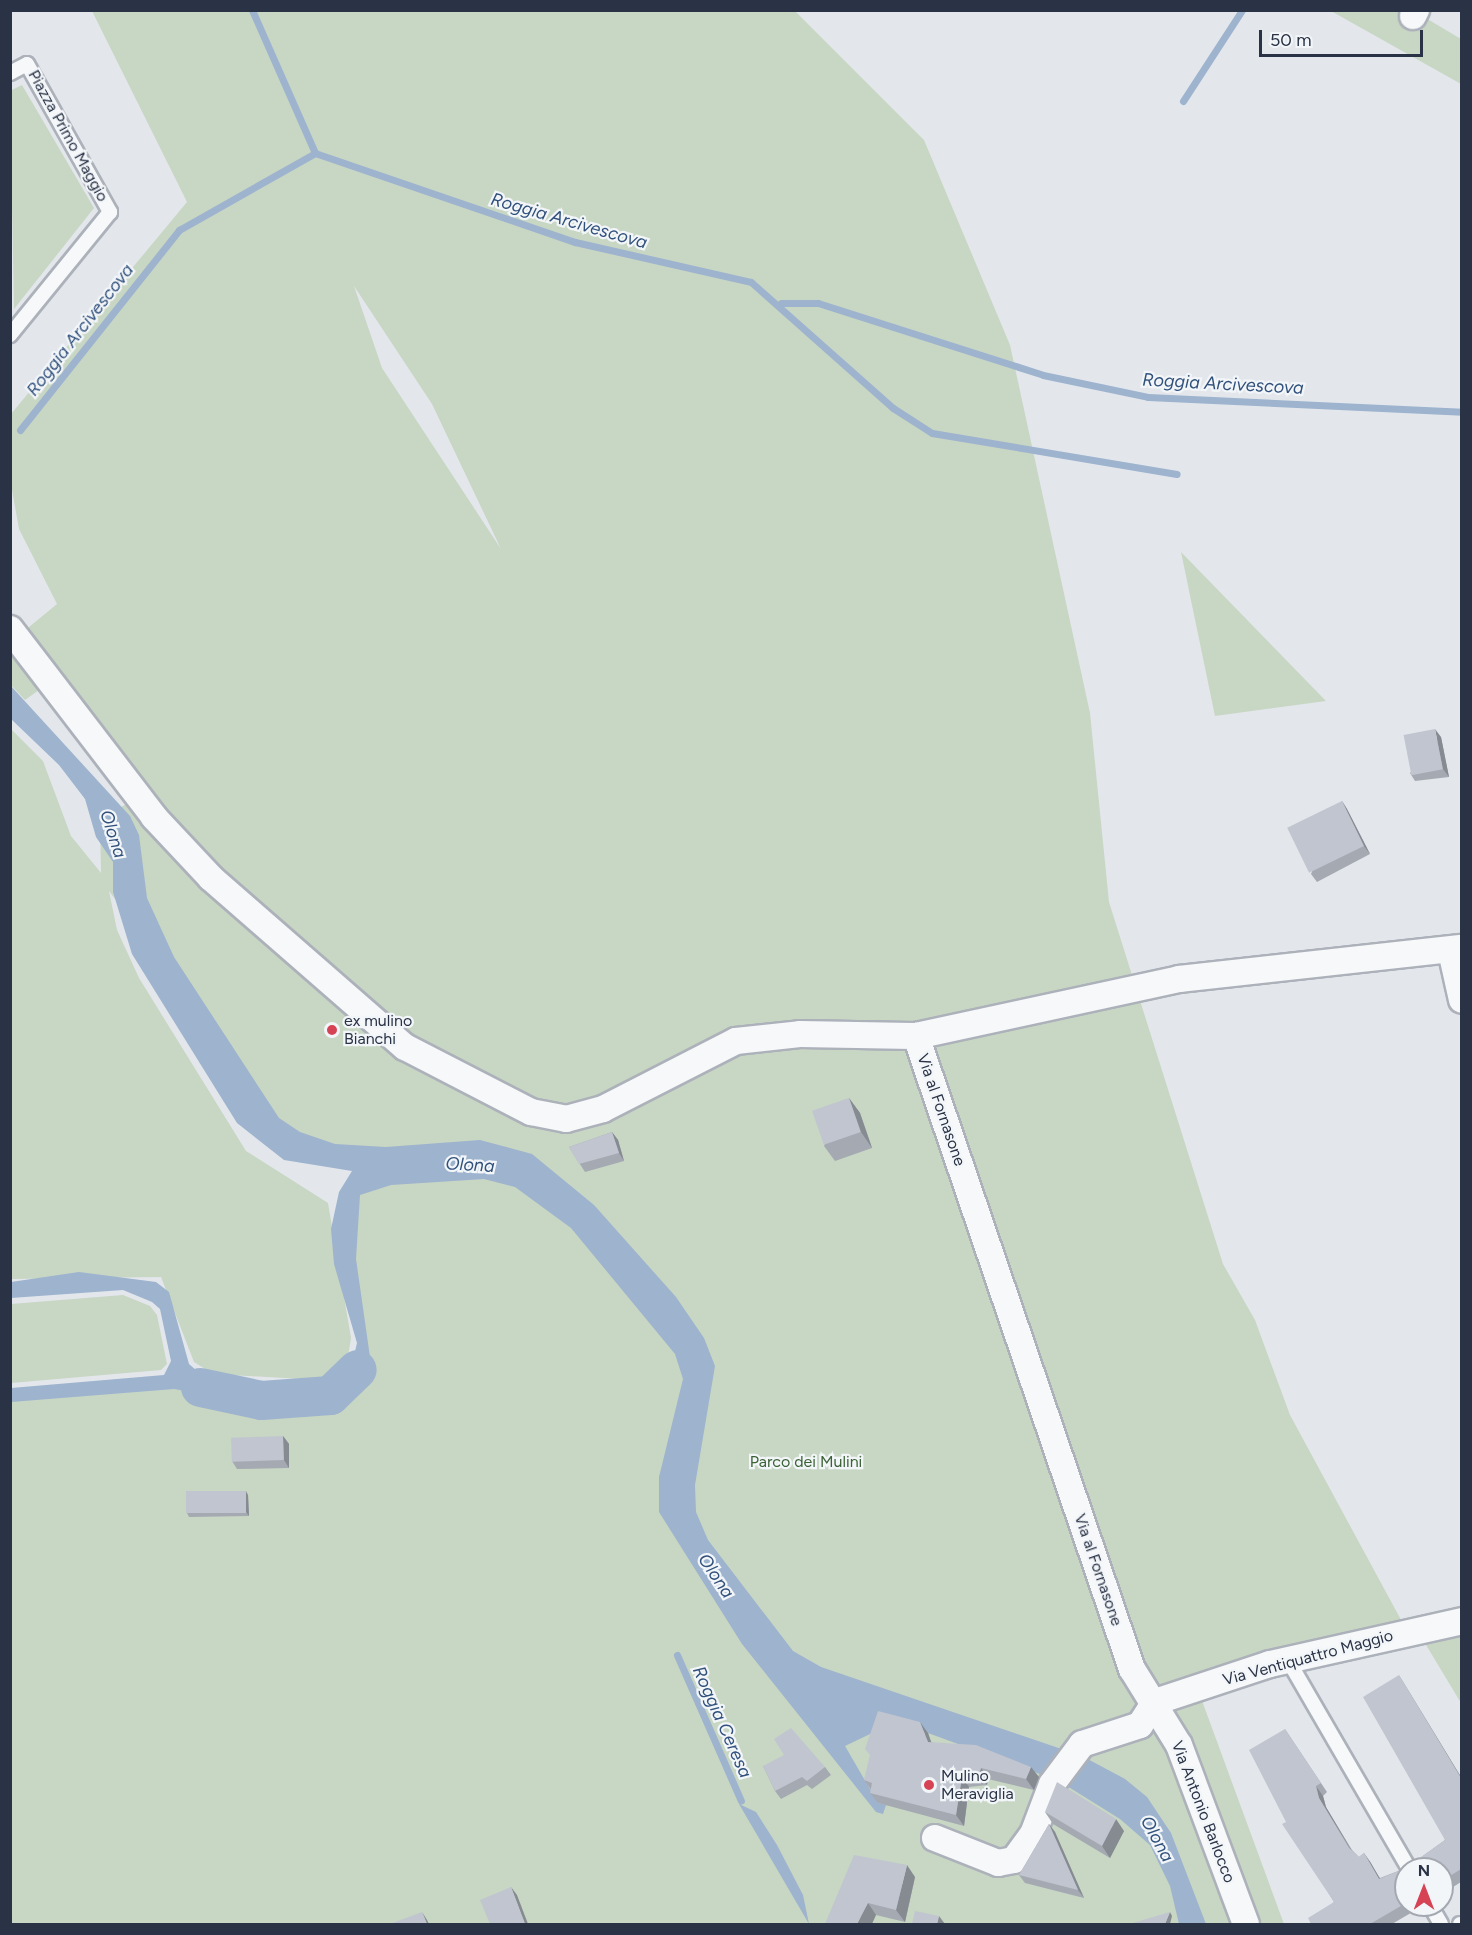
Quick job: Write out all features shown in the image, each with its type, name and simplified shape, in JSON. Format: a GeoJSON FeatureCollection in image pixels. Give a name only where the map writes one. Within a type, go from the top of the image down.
{"type":"FeatureCollection","features":[{"type":"Feature","properties":{"kind":"street"},"geometry":{"type":"LineString","coordinates":[[10,629],[154,817],[211,878],[405,1047],[531,1112],[566,1119],[603,1109],[736,1041],[800,1034],[916,1036]]}},
{"type":"Feature","properties":{"kind":"street"},"geometry":{"type":"LineString","coordinates":[[1456,949],[1461,1000]]}},
{"type":"Feature","properties":{"kind":"street","name":"Via al Fornasone"},"geometry":{"type":"LineString","coordinates":[[1155,1702],[1132,1669],[916,1036],[1179,979],[1456,949]]}},
{"type":"Feature","properties":{"kind":"street","name":"Via Ventiquattro Maggio"},"geometry":{"type":"LineString","coordinates":[[1155,1702],[1288,1660],[1461,1621]]}},
{"type":"Feature","properties":{"kind":"street"},"geometry":{"type":"LineString","coordinates":[[934,1838],[998,1863],[1014,1860],[1033,1834],[1052,1784],[1082,1744],[1140,1725],[1155,1702]]}},
{"type":"Feature","properties":{"kind":"street","name":"Via Antonio Barlocco"},"geometry":{"type":"LineString","coordinates":[[1155,1702],[1179,1745],[1246,1924]]}},
{"type":"Feature","properties":{"kind":"lane","name":"Piazza Primo Maggio"},"geometry":{"type":"LineString","coordinates":[[10,73],[27,64],[110,212],[11,333]]}},
{"type":"Feature","properties":{"kind":"lane"},"geometry":{"type":"LineString","coordinates":[[1288,1660],[1402,1857]]}},
{"type":"Feature","properties":{"kind":"green space","name":"Parco dei Mulini"},"geometry":{"type":"Polygon","coordinates":[[[92,11],[795,11],[924,140],[1010,345],[1090,713],[1109,902],[1223,1264],[1255,1320],[1290,1415],[1413,1642],[1201,1698],[1284,1924],[11,1924],[11,1393],[188,1374],[256,1390],[300,1391],[347,1373],[360,1351],[342,1223],[359,1171],[235,1115],[174,977],[109,891],[117,930],[139,978],[246,1151],[328,1203],[351,1338],[347,1363],[321,1380],[213,1374],[194,1362],[161,1277],[11,1279],[10,728],[43,761],[71,836],[101,873],[100,822],[143,792],[23,632],[57,604],[19,529],[11,484],[11,414],[187,202],[92,11]],[[354,286],[382,368],[501,549],[432,404],[354,286]]]}},
{"type":"Feature","properties":{"kind":"green space"},"geometry":{"type":"Polygon","coordinates":[[[1331,11],[1414,11],[1461,39],[1461,84],[1331,11]]]}},
{"type":"Feature","properties":{"kind":"green space"},"geometry":{"type":"Polygon","coordinates":[[[22,85],[94,208],[14,309],[10,91],[22,85]]]}},
{"type":"Feature","properties":{"kind":"green space"},"geometry":{"type":"Polygon","coordinates":[[[1181,552],[1326,701],[1215,716],[1181,552]]]}},
{"type":"Feature","properties":{"kind":"green space"},"geometry":{"type":"Polygon","coordinates":[[[10,643],[46,685],[25,700],[11,685],[10,643]]]}},
{"type":"Feature","properties":{"kind":"green space"},"geometry":{"type":"Polygon","coordinates":[[[123,1295],[150,1306],[157,1315],[167,1364],[161,1370],[11,1383],[11,1304],[123,1295]]]}},
{"type":"Feature","properties":{"kind":"green space"},"geometry":{"type":"Polygon","coordinates":[[[1461,1622],[1461,1703],[1417,1630],[1461,1622]]]}},
{"type":"Feature","properties":{"kind":"water"},"geometry":{"type":"Polygon","coordinates":[[[10,685],[130,816],[139,835],[147,898],[174,957],[279,1118],[300,1132],[335,1144],[386,1147],[480,1140],[532,1154],[594,1205],[676,1297],[704,1338],[715,1366],[695,1485],[696,1512],[708,1540],[793,1651],[821,1667],[1082,1756],[1125,1779],[1147,1797],[1171,1833],[1206,1924],[1179,1924],[1170,1886],[1150,1845],[1120,1819],[1059,1781],[928,1733],[893,1723],[845,1746],[878,1803],[886,1805],[883,1814],[876,1812],[742,1644],[659,1512],[659,1477],[683,1379],[675,1354],[571,1228],[515,1187],[484,1179],[391,1185],[360,1195],[356,1259],[370,1357],[357,1387],[323,1396],[228,1398],[174,1389],[11,1402],[11,1388],[164,1375],[171,1361],[160,1309],[152,1302],[123,1290],[11,1298],[11,1282],[79,1272],[156,1282],[169,1292],[189,1364],[205,1378],[229,1384],[330,1380],[352,1364],[357,1343],[334,1264],[331,1229],[339,1192],[352,1171],[284,1160],[237,1123],[132,954],[113,892],[113,862],[96,837],[85,799],[59,765],[11,719],[10,685]]]}},
{"type":"Feature","properties":{"kind":"water"},"geometry":{"type":"Polygon","coordinates":[[[739,1804],[756,1812],[777,1845],[803,1895],[809,1924],[739,1804]]]}},
{"type":"Feature","properties":{"kind":"building"},"geometry":{"type":"Polygon","coordinates":[[[1435,729],[1443,769],[1411,775],[1404,735],[1435,729]]]}},
{"type":"Feature","properties":{"kind":"building"},"geometry":{"type":"Polygon","coordinates":[[[1342,801],[1364,846],[1309,873],[1287,828],[1342,801]]]}},
{"type":"Feature","properties":{"kind":"building"},"geometry":{"type":"Polygon","coordinates":[[[849,1098],[861,1132],[824,1145],[812,1111],[849,1098]]]}},
{"type":"Feature","properties":{"kind":"building"},"geometry":{"type":"Polygon","coordinates":[[[612,1132],[619,1153],[579,1164],[569,1147],[612,1132]]]}},
{"type":"Feature","properties":{"kind":"building"},"geometry":{"type":"Polygon","coordinates":[[[283,1436],[284,1460],[232,1462],[231,1438],[283,1436]]]}},
{"type":"Feature","properties":{"kind":"building"},"geometry":{"type":"Polygon","coordinates":[[[186,1491],[246,1491],[246,1513],[186,1513],[186,1491]]]}},
{"type":"Feature","properties":{"kind":"building"},"geometry":{"type":"Polygon","coordinates":[[[1399,1675],[1461,1778],[1461,1869],[1454,1873],[1454,1857],[1421,1857],[1445,1840],[1363,1697],[1399,1675]]]}},
{"type":"Feature","properties":{"kind":"building"},"geometry":{"type":"Polygon","coordinates":[[[878,1711],[920,1722],[928,1742],[976,1745],[1031,1767],[1026,1779],[981,1768],[979,1775],[962,1777],[956,1815],[870,1793],[872,1783],[864,1780],[870,1755],[865,1749],[878,1711]]]}},
{"type":"Feature","properties":{"kind":"building"},"geometry":{"type":"Polygon","coordinates":[[[791,1728],[825,1767],[807,1781],[802,1777],[775,1791],[763,1766],[784,1755],[774,1739],[791,1728]]]}},
{"type":"Feature","properties":{"kind":"building"},"geometry":{"type":"Polygon","coordinates":[[[1285,1729],[1321,1783],[1316,1786],[1319,1798],[1349,1848],[1359,1857],[1364,1853],[1379,1879],[1394,1873],[1394,1910],[1370,1924],[1311,1924],[1308,1918],[1334,1902],[1282,1824],[1286,1822],[1249,1750],[1285,1729]]]}},
{"type":"Feature","properties":{"kind":"building"},"geometry":{"type":"Polygon","coordinates":[[[1057,1782],[1116,1819],[1102,1846],[1045,1812],[1057,1782]]]}},
{"type":"Feature","properties":{"kind":"building"},"geometry":{"type":"Polygon","coordinates":[[[1049,1824],[1078,1890],[1019,1875],[1049,1824]]]}},
{"type":"Feature","properties":{"kind":"building"},"geometry":{"type":"Polygon","coordinates":[[[854,1855],[907,1865],[896,1910],[868,1903],[857,1924],[825,1924],[854,1855]]]}},
{"type":"Feature","properties":{"kind":"building"},"geometry":{"type":"Polygon","coordinates":[[[511,1887],[525,1924],[490,1924],[480,1900],[511,1887]]]}},
{"type":"Feature","properties":{"kind":"building"},"geometry":{"type":"Polygon","coordinates":[[[915,1911],[939,1916],[937,1924],[912,1924],[915,1911]]]}},
{"type":"Feature","properties":{"kind":"building"},"geometry":{"type":"Polygon","coordinates":[[[422,1912],[427,1924],[390,1924],[422,1912]]]}},
{"type":"Feature","properties":{"kind":"building"},"geometry":{"type":"Polygon","coordinates":[[[1170,1912],[1165,1924],[1133,1923],[1170,1912]]]}},
{"type":"Feature","properties":{"kind":"waterway","name":"Roggia Arcivescova"},"geometry":{"type":"LineString","coordinates":[[252,10],[315,153]]}},
{"type":"Feature","properties":{"kind":"waterway","name":"Roggia Arcivescova"},"geometry":{"type":"LineString","coordinates":[[1183,101],[1242,10]]}},
{"type":"Feature","properties":{"kind":"waterway","name":"Roggia Arcivescova"},"geometry":{"type":"LineString","coordinates":[[20,430],[179,230],[315,153],[575,242],[751,282],[893,408],[932,433],[1177,474]]}},
{"type":"Feature","properties":{"kind":"waterway","name":"Roggia Arcivescova"},"geometry":{"type":"LineString","coordinates":[[781,303],[818,303],[1043,375],[1148,397],[1462,412]]}},
{"type":"Feature","properties":{"kind":"waterway","name":"Olona"},"geometry":{"type":"LineString","coordinates":[[200,1387],[261,1400],[330,1395],[357,1369]]}},
{"type":"Feature","properties":{"kind":"waterway","name":"Roggia Ceresa"},"geometry":{"type":"LineString","coordinates":[[677,1655],[741,1801]]}},
{"type":"Feature","properties":{"kind":"place","name":"ex mulino Bianchi"},"geometry":{"type":"Point","coordinates":[332,1030]}},
{"type":"Feature","properties":{"kind":"place","name":"Mulino Meraviglia"},"geometry":{"type":"Point","coordinates":[929,1785]}}]}
